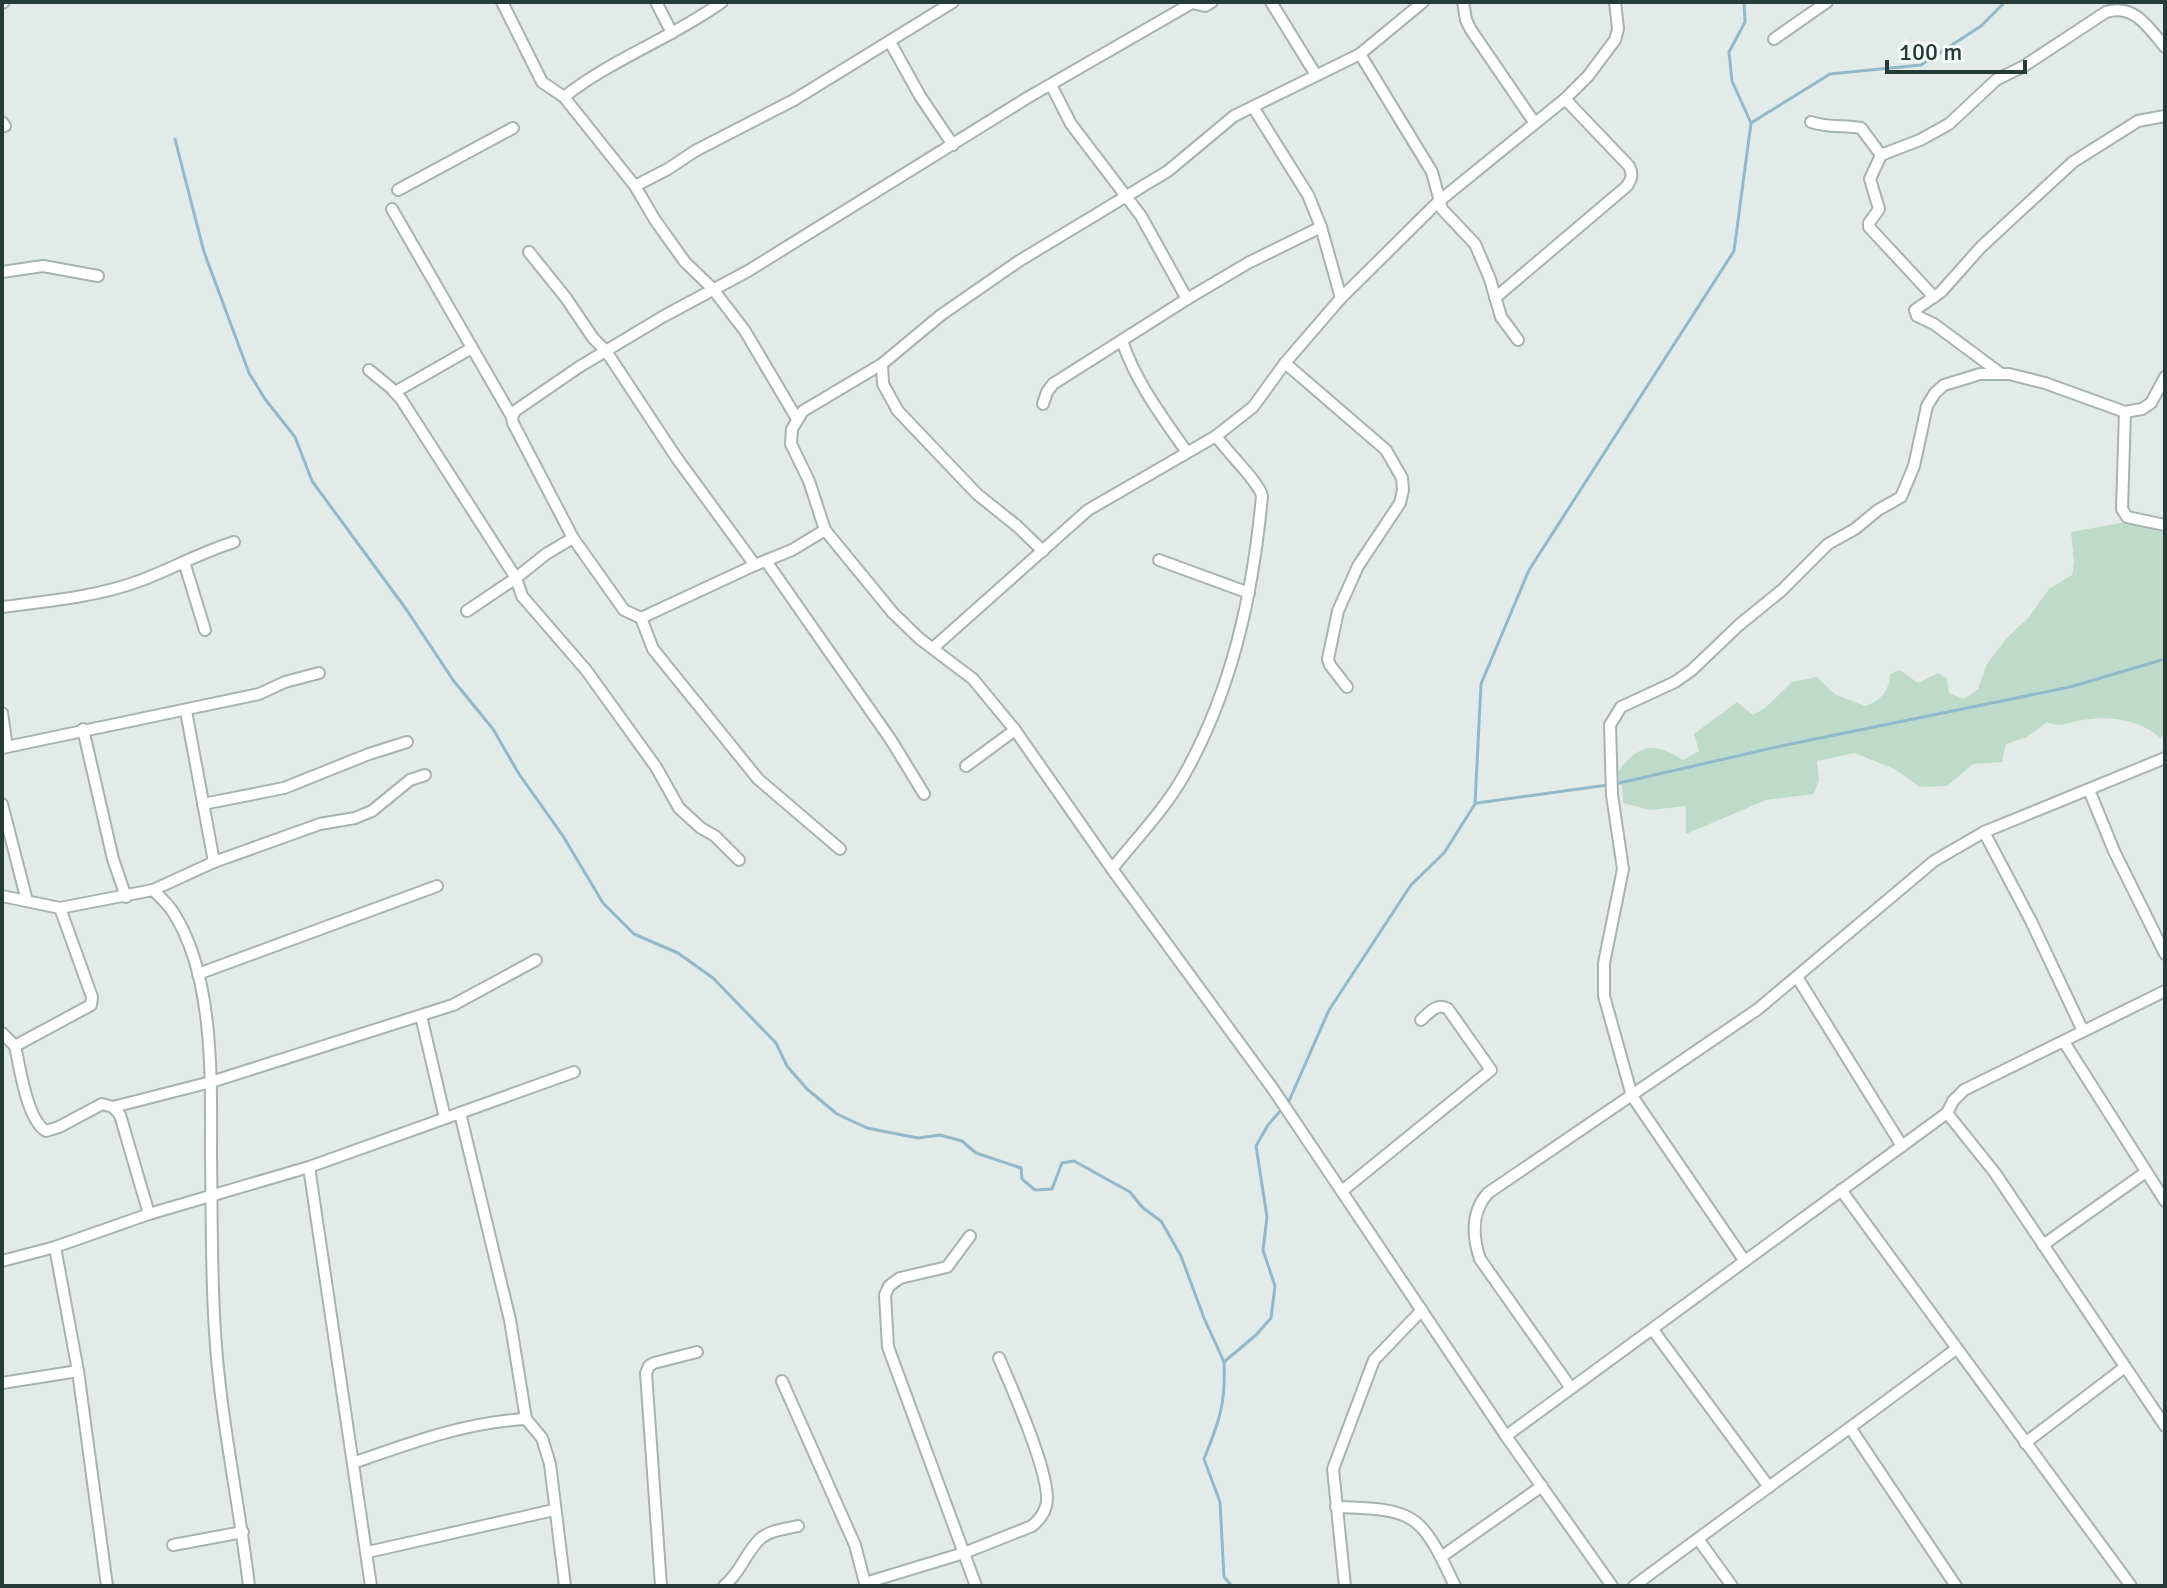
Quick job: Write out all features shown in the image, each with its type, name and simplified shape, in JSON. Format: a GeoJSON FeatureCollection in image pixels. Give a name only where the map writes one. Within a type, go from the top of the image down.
{"type":"FeatureCollection","features":[{"type":"Feature","properties":{"kind":"street"},"geometry":{"type":"LineString","coordinates":[[502,2],[542,82],[564,97],[635,186],[685,262],[712,288],[745,331],[797,419]]}},
{"type":"Feature","properties":{"kind":"street"},"geometry":{"type":"LineString","coordinates":[[656,2],[672,33]]}},
{"type":"Feature","properties":{"kind":"street"},"geometry":{"type":"LineString","coordinates":[[564,97],[582,83],[722,2]]}},
{"type":"Feature","properties":{"kind":"street"},"geometry":{"type":"LineString","coordinates":[[635,186],[794,100],[953,2]]}},
{"type":"Feature","properties":{"kind":"street"},"geometry":{"type":"LineString","coordinates":[[512,417],[515,411],[606,351],[712,288],[748,271],[1051,85],[1192,3],[1205,6],[1212,2]]}},
{"type":"Feature","properties":{"kind":"street"},"geometry":{"type":"LineString","coordinates":[[1271,2],[1316,75]]}},
{"type":"Feature","properties":{"kind":"street"},"geometry":{"type":"LineString","coordinates":[[1423,2],[1360,54],[1227,122],[1168,171],[966,297],[882,364],[803,411],[792,429],[791,444],[809,481],[825,530],[893,613],[973,679],[1015,730],[1273,1089],[1506,1436],[1612,1586]]}},
{"type":"Feature","properties":{"kind":"street"},"geometry":{"type":"LineString","coordinates":[[1463,2],[1471,30],[1534,122]]}},
{"type":"Feature","properties":{"kind":"street"},"geometry":{"type":"LineString","coordinates":[[933,648],[1088,510],[1216,436],[1253,407],[1285,363],[1341,298],[1438,202],[1565,99],[1610,51],[1618,29],[1615,2]]}},
{"type":"Feature","properties":{"kind":"street"},"geometry":{"type":"LineString","coordinates":[[1774,39],[1827,2]]}},
{"type":"Feature","properties":{"kind":"street"},"geometry":{"type":"LineString","coordinates":[[1934,297],[1868,225],[1879,209],[1870,179],[1881,155],[1920,140],[1949,124],[1996,80],[2024,66],[2106,12],[2120,9],[2135,14],[2165,47]]}},
{"type":"Feature","properties":{"kind":"street"},"geometry":{"type":"LineString","coordinates":[[890,42],[920,96],[953,145]]}},
{"type":"Feature","properties":{"kind":"street"},"geometry":{"type":"LineString","coordinates":[[1360,54],[1432,172],[1438,202],[1446,215],[1475,244],[1501,317],[1518,340]]}},
{"type":"Feature","properties":{"kind":"street"},"geometry":{"type":"LineString","coordinates":[[1051,85],[1071,124],[1141,216],[1187,299]]}},
{"type":"Feature","properties":{"kind":"street"},"geometry":{"type":"LineString","coordinates":[[1495,298],[1627,186],[1631,179],[1629,166],[1565,99]]}},
{"type":"Feature","properties":{"kind":"street"},"geometry":{"type":"LineString","coordinates":[[1253,107],[1308,195],[1321,227],[1341,298]]}},
{"type":"Feature","properties":{"kind":"street"},"geometry":{"type":"LineString","coordinates":[[2002,374],[1934,324],[1917,316],[1915,310],[1954,280],[1968,260],[2015,213],[2073,162],[2138,121],[2165,116]]}},
{"type":"Feature","properties":{"kind":"street"},"geometry":{"type":"LineString","coordinates":[[1811,122],[1828,127],[1840,124],[1861,128],[1881,155]]}},
{"type":"Feature","properties":{"kind":"street"},"geometry":{"type":"LineString","coordinates":[[398,190],[513,128]]}},
{"type":"Feature","properties":{"kind":"street"},"geometry":{"type":"LineString","coordinates":[[392,209],[512,417],[573,538],[624,610],[641,618],[653,649],[758,779],[840,849]]}},
{"type":"Feature","properties":{"kind":"street"},"geometry":{"type":"LineString","coordinates":[[1043,404],[1053,384],[1248,263],[1321,227]]}},
{"type":"Feature","properties":{"kind":"street"},"geometry":{"type":"LineString","coordinates":[[529,252],[606,351],[676,457],[760,563],[891,740],[924,794]]}},
{"type":"Feature","properties":{"kind":"street"},"geometry":{"type":"LineString","coordinates":[[2,272],[43,266],[98,276]]}},
{"type":"Feature","properties":{"kind":"street"},"geometry":{"type":"LineString","coordinates":[[1122,341],[1142,388],[1186,451]]}},
{"type":"Feature","properties":{"kind":"street"},"geometry":{"type":"LineString","coordinates":[[395,392],[472,348]]}},
{"type":"Feature","properties":{"kind":"street"},"geometry":{"type":"LineString","coordinates":[[1285,363],[1386,450],[1402,478],[1400,503],[1358,566],[1338,611],[1328,659],[1347,687]]}},
{"type":"Feature","properties":{"kind":"street"},"geometry":{"type":"LineString","coordinates":[[882,364],[883,384],[898,411],[977,494],[1043,551]]}},
{"type":"Feature","properties":{"kind":"street"},"geometry":{"type":"LineString","coordinates":[[369,370],[395,392],[516,578],[522,596],[586,670],[656,767],[679,808],[739,860]]}},
{"type":"Feature","properties":{"kind":"street"},"geometry":{"type":"LineString","coordinates":[[1744,1260],[1632,1096],[1604,996],[1604,963],[1623,869],[1612,795],[1610,725],[1614,715],[1629,701],[1684,675],[1781,591],[1828,544],[1901,497],[1914,466],[1927,406],[1944,385],[1965,377],[2002,374],[2045,383],[2125,412],[2142,409],[2151,403],[2165,377]]}},
{"type":"Feature","properties":{"kind":"street"},"geometry":{"type":"LineString","coordinates":[[2125,412],[2122,509],[2127,517],[2165,525]]}},
{"type":"Feature","properties":{"kind":"street"},"geometry":{"type":"LineString","coordinates":[[1112,869],[1154,817],[1189,763],[1223,689],[1245,617],[1262,496],[1258,486],[1238,466],[1216,436]]}},
{"type":"Feature","properties":{"kind":"street"},"geometry":{"type":"LineString","coordinates":[[641,618],[792,550],[825,530]]}},
{"type":"Feature","properties":{"kind":"street"},"geometry":{"type":"LineString","coordinates":[[467,611],[573,538]]}},
{"type":"Feature","properties":{"kind":"street"},"geometry":{"type":"LineString","coordinates":[[2,607],[104,592],[140,581],[210,549],[234,542]]}},
{"type":"Feature","properties":{"kind":"street"},"geometry":{"type":"LineString","coordinates":[[1159,560],[1249,593]]}},
{"type":"Feature","properties":{"kind":"street"},"geometry":{"type":"LineString","coordinates":[[184,562],[205,630]]}},
{"type":"Feature","properties":{"kind":"street"},"geometry":{"type":"LineString","coordinates":[[2,713],[4,747],[259,694],[285,682],[319,673]]}},
{"type":"Feature","properties":{"kind":"street"},"geometry":{"type":"LineString","coordinates":[[186,711],[214,862]]}},
{"type":"Feature","properties":{"kind":"street"},"geometry":{"type":"LineString","coordinates":[[83,729],[113,859],[126,897]]}},
{"type":"Feature","properties":{"kind":"street"},"geometry":{"type":"LineString","coordinates":[[966,766],[1015,730]]}},
{"type":"Feature","properties":{"kind":"street"},"geometry":{"type":"LineString","coordinates":[[203,804],[284,788],[407,742]]}},
{"type":"Feature","properties":{"kind":"street"},"geometry":{"type":"LineString","coordinates":[[1571,1388],[1480,1259],[1474,1241],[1475,1219],[1478,1204],[1488,1193],[1758,1009],[1934,861],[1984,832],[2165,758]]}},
{"type":"Feature","properties":{"kind":"street"},"geometry":{"type":"LineString","coordinates":[[2,896],[60,908],[153,890],[214,862],[320,824],[355,818],[372,811],[410,780],[425,775]]}},
{"type":"Feature","properties":{"kind":"street"},"geometry":{"type":"LineString","coordinates":[[2089,790],[2114,851],[2165,954]]}},
{"type":"Feature","properties":{"kind":"street"},"geometry":{"type":"LineString","coordinates":[[2,804],[27,901]]}},
{"type":"Feature","properties":{"kind":"street"},"geometry":{"type":"LineString","coordinates":[[1984,832],[2031,921],[2083,1031]]}},
{"type":"Feature","properties":{"kind":"street"},"geometry":{"type":"LineString","coordinates":[[198,974],[437,886]]}},
{"type":"Feature","properties":{"kind":"street"},"geometry":{"type":"LineString","coordinates":[[153,890],[179,921],[198,974],[211,1060],[215,1335],[221,1398],[249,1586]]}},
{"type":"Feature","properties":{"kind":"street"},"geometry":{"type":"LineString","coordinates":[[15,1046],[91,1005],[92,997],[60,908]]}},
{"type":"Feature","properties":{"kind":"street"},"geometry":{"type":"LineString","coordinates":[[2,1033],[15,1046],[38,1126],[46,1131],[102,1104],[113,1107],[211,1082],[453,1005],[536,960]]}},
{"type":"Feature","properties":{"kind":"street"},"geometry":{"type":"LineString","coordinates":[[1797,977],[1902,1146]]}},
{"type":"Feature","properties":{"kind":"street"},"geometry":{"type":"LineString","coordinates":[[1506,1436],[1947,1113],[1964,1090],[2165,991]]}},
{"type":"Feature","properties":{"kind":"street"},"geometry":{"type":"LineString","coordinates":[[1342,1191],[1491,1070],[1448,1009],[1437,1006],[1421,1020]]}},
{"type":"Feature","properties":{"kind":"street"},"geometry":{"type":"LineString","coordinates":[[421,1016],[445,1118]]}},
{"type":"Feature","properties":{"kind":"street"},"geometry":{"type":"LineString","coordinates":[[2064,1042],[2165,1201]]}},
{"type":"Feature","properties":{"kind":"street"},"geometry":{"type":"LineString","coordinates":[[2,1261],[309,1167],[574,1072]]}},
{"type":"Feature","properties":{"kind":"street"},"geometry":{"type":"LineString","coordinates":[[113,1107],[120,1115],[149,1214]]}},
{"type":"Feature","properties":{"kind":"street"},"geometry":{"type":"LineString","coordinates":[[460,1113],[510,1320],[526,1419],[542,1438],[550,1464],[565,1586]]}},
{"type":"Feature","properties":{"kind":"street"},"geometry":{"type":"LineString","coordinates":[[1947,1113],[1995,1173],[2165,1426]]}},
{"type":"Feature","properties":{"kind":"street"},"geometry":{"type":"LineString","coordinates":[[309,1167],[371,1586]]}},
{"type":"Feature","properties":{"kind":"street"},"geometry":{"type":"LineString","coordinates":[[2043,1245],[2146,1172]]}},
{"type":"Feature","properties":{"kind":"street"},"geometry":{"type":"LineString","coordinates":[[1841,1190],[2131,1586]]}},
{"type":"Feature","properties":{"kind":"street"},"geometry":{"type":"LineString","coordinates":[[970,1236],[947,1267],[900,1278],[889,1286],[885,1295],[888,1347],[976,1586]]}},
{"type":"Feature","properties":{"kind":"street"},"geometry":{"type":"LineString","coordinates":[[55,1247],[78,1371],[107,1586]]}},
{"type":"Feature","properties":{"kind":"street"},"geometry":{"type":"LineString","coordinates":[[1345,1586],[1333,1469],[1374,1360],[1422,1310]]}},
{"type":"Feature","properties":{"kind":"street"},"geometry":{"type":"LineString","coordinates":[[1653,1330],[1769,1487]]}},
{"type":"Feature","properties":{"kind":"street"},"geometry":{"type":"LineString","coordinates":[[1634,1586],[1956,1349]]}},
{"type":"Feature","properties":{"kind":"street"},"geometry":{"type":"LineString","coordinates":[[661,1586],[646,1373],[654,1363],[697,1352]]}},
{"type":"Feature","properties":{"kind":"street"},"geometry":{"type":"LineString","coordinates":[[782,1381],[855,1545],[866,1584],[964,1553],[1032,1526],[1047,1505],[1047,1491],[1035,1447],[999,1358]]}},
{"type":"Feature","properties":{"kind":"street"},"geometry":{"type":"LineString","coordinates":[[2025,1443],[2125,1367]]}},
{"type":"Feature","properties":{"kind":"street"},"geometry":{"type":"LineString","coordinates":[[2,1383],[78,1371]]}},
{"type":"Feature","properties":{"kind":"street"},"geometry":{"type":"LineString","coordinates":[[353,1463],[462,1428],[492,1421],[526,1419]]}},
{"type":"Feature","properties":{"kind":"street"},"geometry":{"type":"LineString","coordinates":[[1851,1429],[1956,1586]]}},
{"type":"Feature","properties":{"kind":"street"},"geometry":{"type":"LineString","coordinates":[[1441,1557],[1542,1486]]}},
{"type":"Feature","properties":{"kind":"street"},"geometry":{"type":"LineString","coordinates":[[1336,1507],[1377,1508],[1407,1516],[1425,1529],[1455,1586]]}},
{"type":"Feature","properties":{"kind":"street"},"geometry":{"type":"LineString","coordinates":[[368,1552],[554,1510]]}},
{"type":"Feature","properties":{"kind":"street"},"geometry":{"type":"LineString","coordinates":[[724,1586],[736,1576],[761,1538],[773,1531],[798,1526]]}},
{"type":"Feature","properties":{"kind":"street"},"geometry":{"type":"LineString","coordinates":[[173,1545],[243,1532]]}},
{"type":"Feature","properties":{"kind":"street"},"geometry":{"type":"LineString","coordinates":[[1698,1539],[1732,1586]]}},
{"type":"Feature","properties":{"kind":"green space"},"geometry":{"type":"Polygon","coordinates":[[[2126,522],[2165,530],[2165,733],[2160,738],[2135,723],[2114,719],[2060,725],[2047,722],[2027,737],[2006,744],[2002,762],[1973,764],[1947,786],[1919,787],[1895,769],[1854,753],[1817,761],[1819,780],[1814,794],[1766,800],[1686,834],[1686,806],[1650,810],[1623,803],[1622,786],[1616,775],[1631,757],[1654,748],[1683,760],[1699,751],[1694,734],[1737,702],[1753,715],[1765,708],[1792,682],[1817,677],[1836,695],[1866,706],[1884,694],[1890,674],[1900,670],[1918,683],[1938,673],[1947,678],[1949,693],[1964,699],[1978,689],[1987,664],[2006,639],[2029,617],[2049,589],[2072,575],[2071,532],[2126,522]]]}},
{"type":"Feature","properties":{"kind":"waterway"},"geometry":{"type":"LineString","coordinates":[[1232,1586],[1224,1577],[1220,1502],[1204,1459],[1220,1412],[1224,1362],[1271,1318],[1275,1286],[1263,1250],[1267,1217],[1256,1146],[1268,1125],[1289,1101],[1329,1010],[1411,885],[1444,853],[1475,804],[1481,684],[1529,570],[1734,251],[1751,123],[1732,81],[1729,52],[1745,22],[1744,2]]}},
{"type":"Feature","properties":{"kind":"waterway"},"geometry":{"type":"LineString","coordinates":[[1751,123],[1830,74],[1921,65],[1981,26],[2005,2]]}},
{"type":"Feature","properties":{"kind":"waterway"},"geometry":{"type":"LineString","coordinates":[[175,139],[204,252],[249,373],[295,437],[312,481],[406,609],[453,680],[493,729],[603,903],[634,934],[678,953],[713,978],[776,1043],[787,1066],[807,1089],[837,1114],[867,1128],[918,1138],[940,1135],[962,1141],[976,1153],[1021,1168],[1022,1179],[1035,1190],[1052,1189],[1062,1163],[1074,1161],[1130,1192],[1143,1208],[1161,1221],[1181,1256],[1224,1362]]}},
{"type":"Feature","properties":{"kind":"waterway"},"geometry":{"type":"LineString","coordinates":[[1615,784],[1781,746],[2070,687],[2165,659]]}},
{"type":"Feature","properties":{"kind":"waterway"},"geometry":{"type":"LineString","coordinates":[[1477,803],[1608,785]]}}]}
